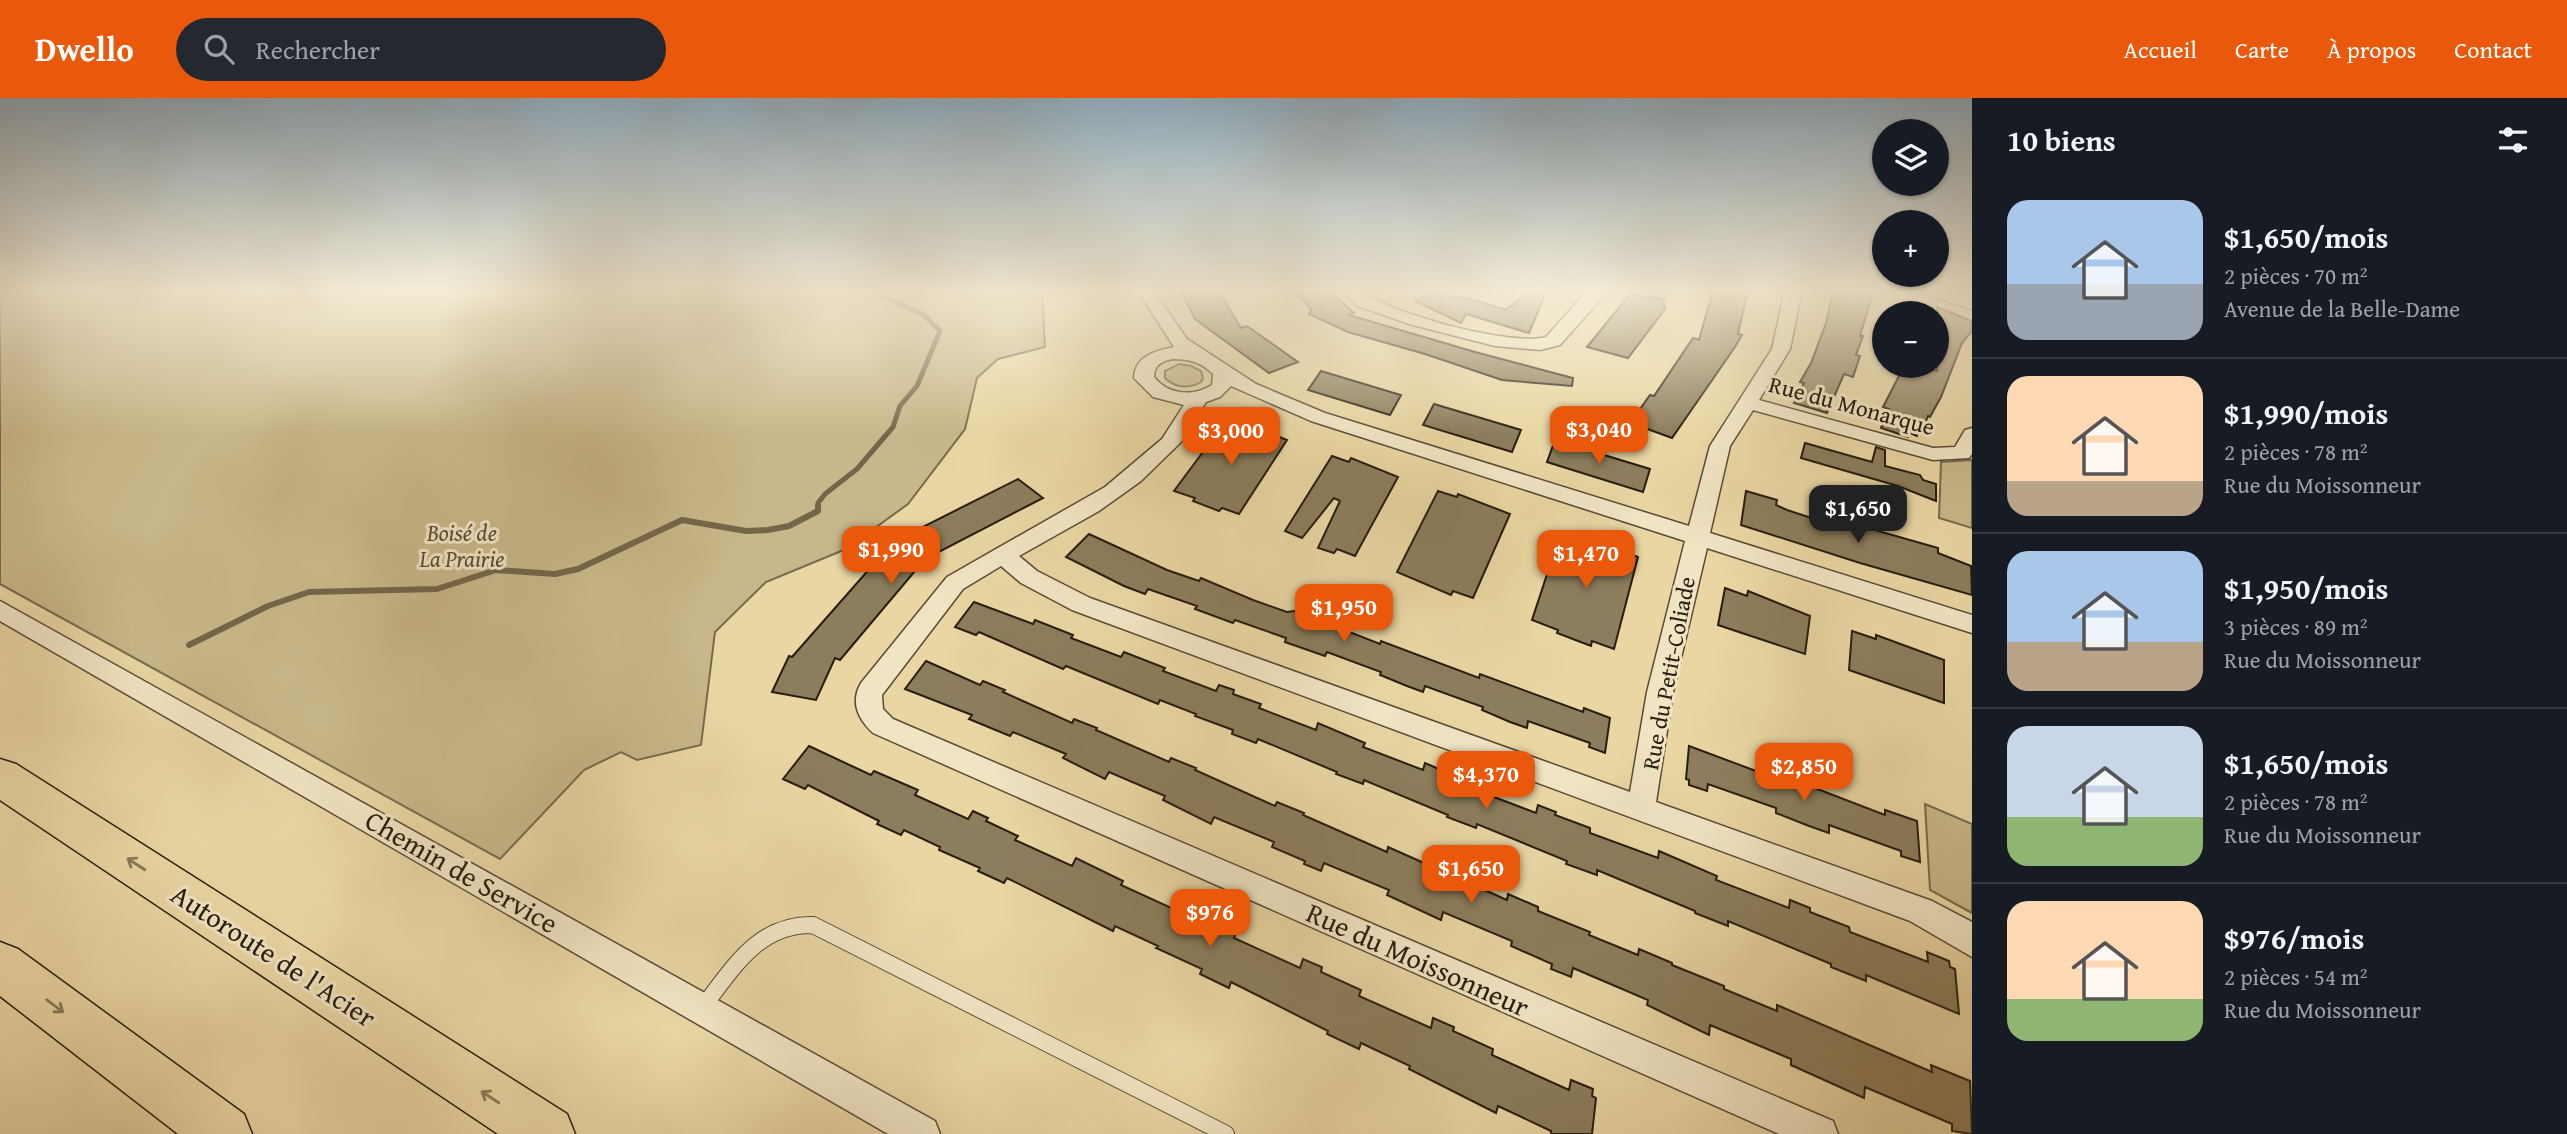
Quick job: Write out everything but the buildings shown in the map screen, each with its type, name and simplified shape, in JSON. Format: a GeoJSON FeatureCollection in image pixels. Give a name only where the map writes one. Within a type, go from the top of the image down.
{"type":"FeatureCollection","features":[{"type":"Feature","properties":{"kind":"highway","name":"Autoroute de l'Acier"},"geometry":{"type":"LineString","coordinates":[[0,777],[547,1134]]}},
{"type":"Feature","properties":{"kind":"highway"},"geometry":{"type":"LineString","coordinates":[[0,966],[224,1134]]}},
{"type":"Feature","properties":{"kind":"street"},"geometry":{"type":"LineString","coordinates":[[1153,457],[1164,430],[1167,412],[1163,399],[1147,383],[1143,372],[1151,360],[1156,338]]}},
{"type":"Feature","properties":{"kind":"street"},"geometry":{"type":"LineString","coordinates":[[1177,338],[1216,367]]}},
{"type":"Feature","properties":{"kind":"street"},"geometry":{"type":"LineString","coordinates":[[1487,338],[1531,346],[1548,344],[1555,338]]}},
{"type":"Feature","properties":{"kind":"street","name":"Rue du Monarque"},"geometry":{"type":"LineString","coordinates":[[1696,537],[1720,446],[1749,403],[1780,349],[1782,338]]}},
{"type":"Feature","properties":{"kind":"street"},"geometry":{"type":"LineString","coordinates":[[1151,360],[1173,353],[1199,356],[1249,388],[1318,417]]}},
{"type":"Feature","properties":{"kind":"street","name":"Rue du Moissonneur"},"geometry":{"type":"LineString","coordinates":[[1216,367],[1221,387],[1202,397],[1185,415],[1172,440],[1153,457],[1080,512],[955,583],[874,682],[868,697],[868,706],[875,720],[883,726],[1820,1134]]}},
{"type":"Feature","properties":{"kind":"street"},"geometry":{"type":"LineString","coordinates":[[1153,389],[1175,397],[1232,398],[1318,417],[1972,624]]}},
{"type":"Feature","properties":{"kind":"street","name":"Rue du Monarque"},"geometry":{"type":"LineString","coordinates":[[1749,403],[1933,454],[1962,453],[1972,434]]}},
{"type":"Feature","properties":{"kind":"street","name":"Rue du Petit-Coliade"},"geometry":{"type":"LineString","coordinates":[[1641,809],[1660,692],[1696,537]]}},
{"type":"Feature","properties":{"kind":"street"},"geometry":{"type":"LineString","coordinates":[[1002,555],[1029,577],[1081,604],[1921,911],[1957,929],[1972,942]]}},
{"type":"Feature","properties":{"kind":"street","name":"Chemin de Service"},"geometry":{"type":"LineString","coordinates":[[0,610],[922,1134]]}},
{"type":"Feature","properties":{"kind":"lane"},"geometry":{"type":"LineString","coordinates":[[702,1008],[760,939],[774,929],[794,923],[813,925],[1226,1134]]}},
{"type":"Feature","properties":{"kind":"green space","name":"Boisé de La Prairie"},"geometry":{"type":"Polygon","coordinates":[[[0,338],[1045,338],[1045,347],[998,359],[977,378],[965,429],[908,504],[846,549],[766,582],[715,632],[701,745],[637,760],[621,752],[584,770],[500,859],[0,584],[0,338]]]}},
{"type":"Feature","properties":{"kind":"green space"},"geometry":{"type":"Polygon","coordinates":[[[1179,364],[1201,371],[1201,382],[1182,386],[1165,378],[1165,371],[1179,364]]]}},
{"type":"Feature","properties":{"kind":"green space"},"geometry":{"type":"Polygon","coordinates":[[[1972,460],[1972,528],[1939,518],[1941,462],[1972,460]]]}},
{"type":"Feature","properties":{"kind":"green space"},"geometry":{"type":"Polygon","coordinates":[[[1925,804],[1972,824],[1972,913],[1930,890],[1925,804]]]}},
{"type":"Feature","properties":{"kind":"waterway"},"geometry":{"type":"LineString","coordinates":[[189,645],[268,606],[309,592],[437,589],[496,570],[555,574],[578,569],[682,520],[746,531],[789,526],[818,511],[818,503],[825,494],[857,469],[893,427],[900,406],[917,386],[937,338]]}}]}
